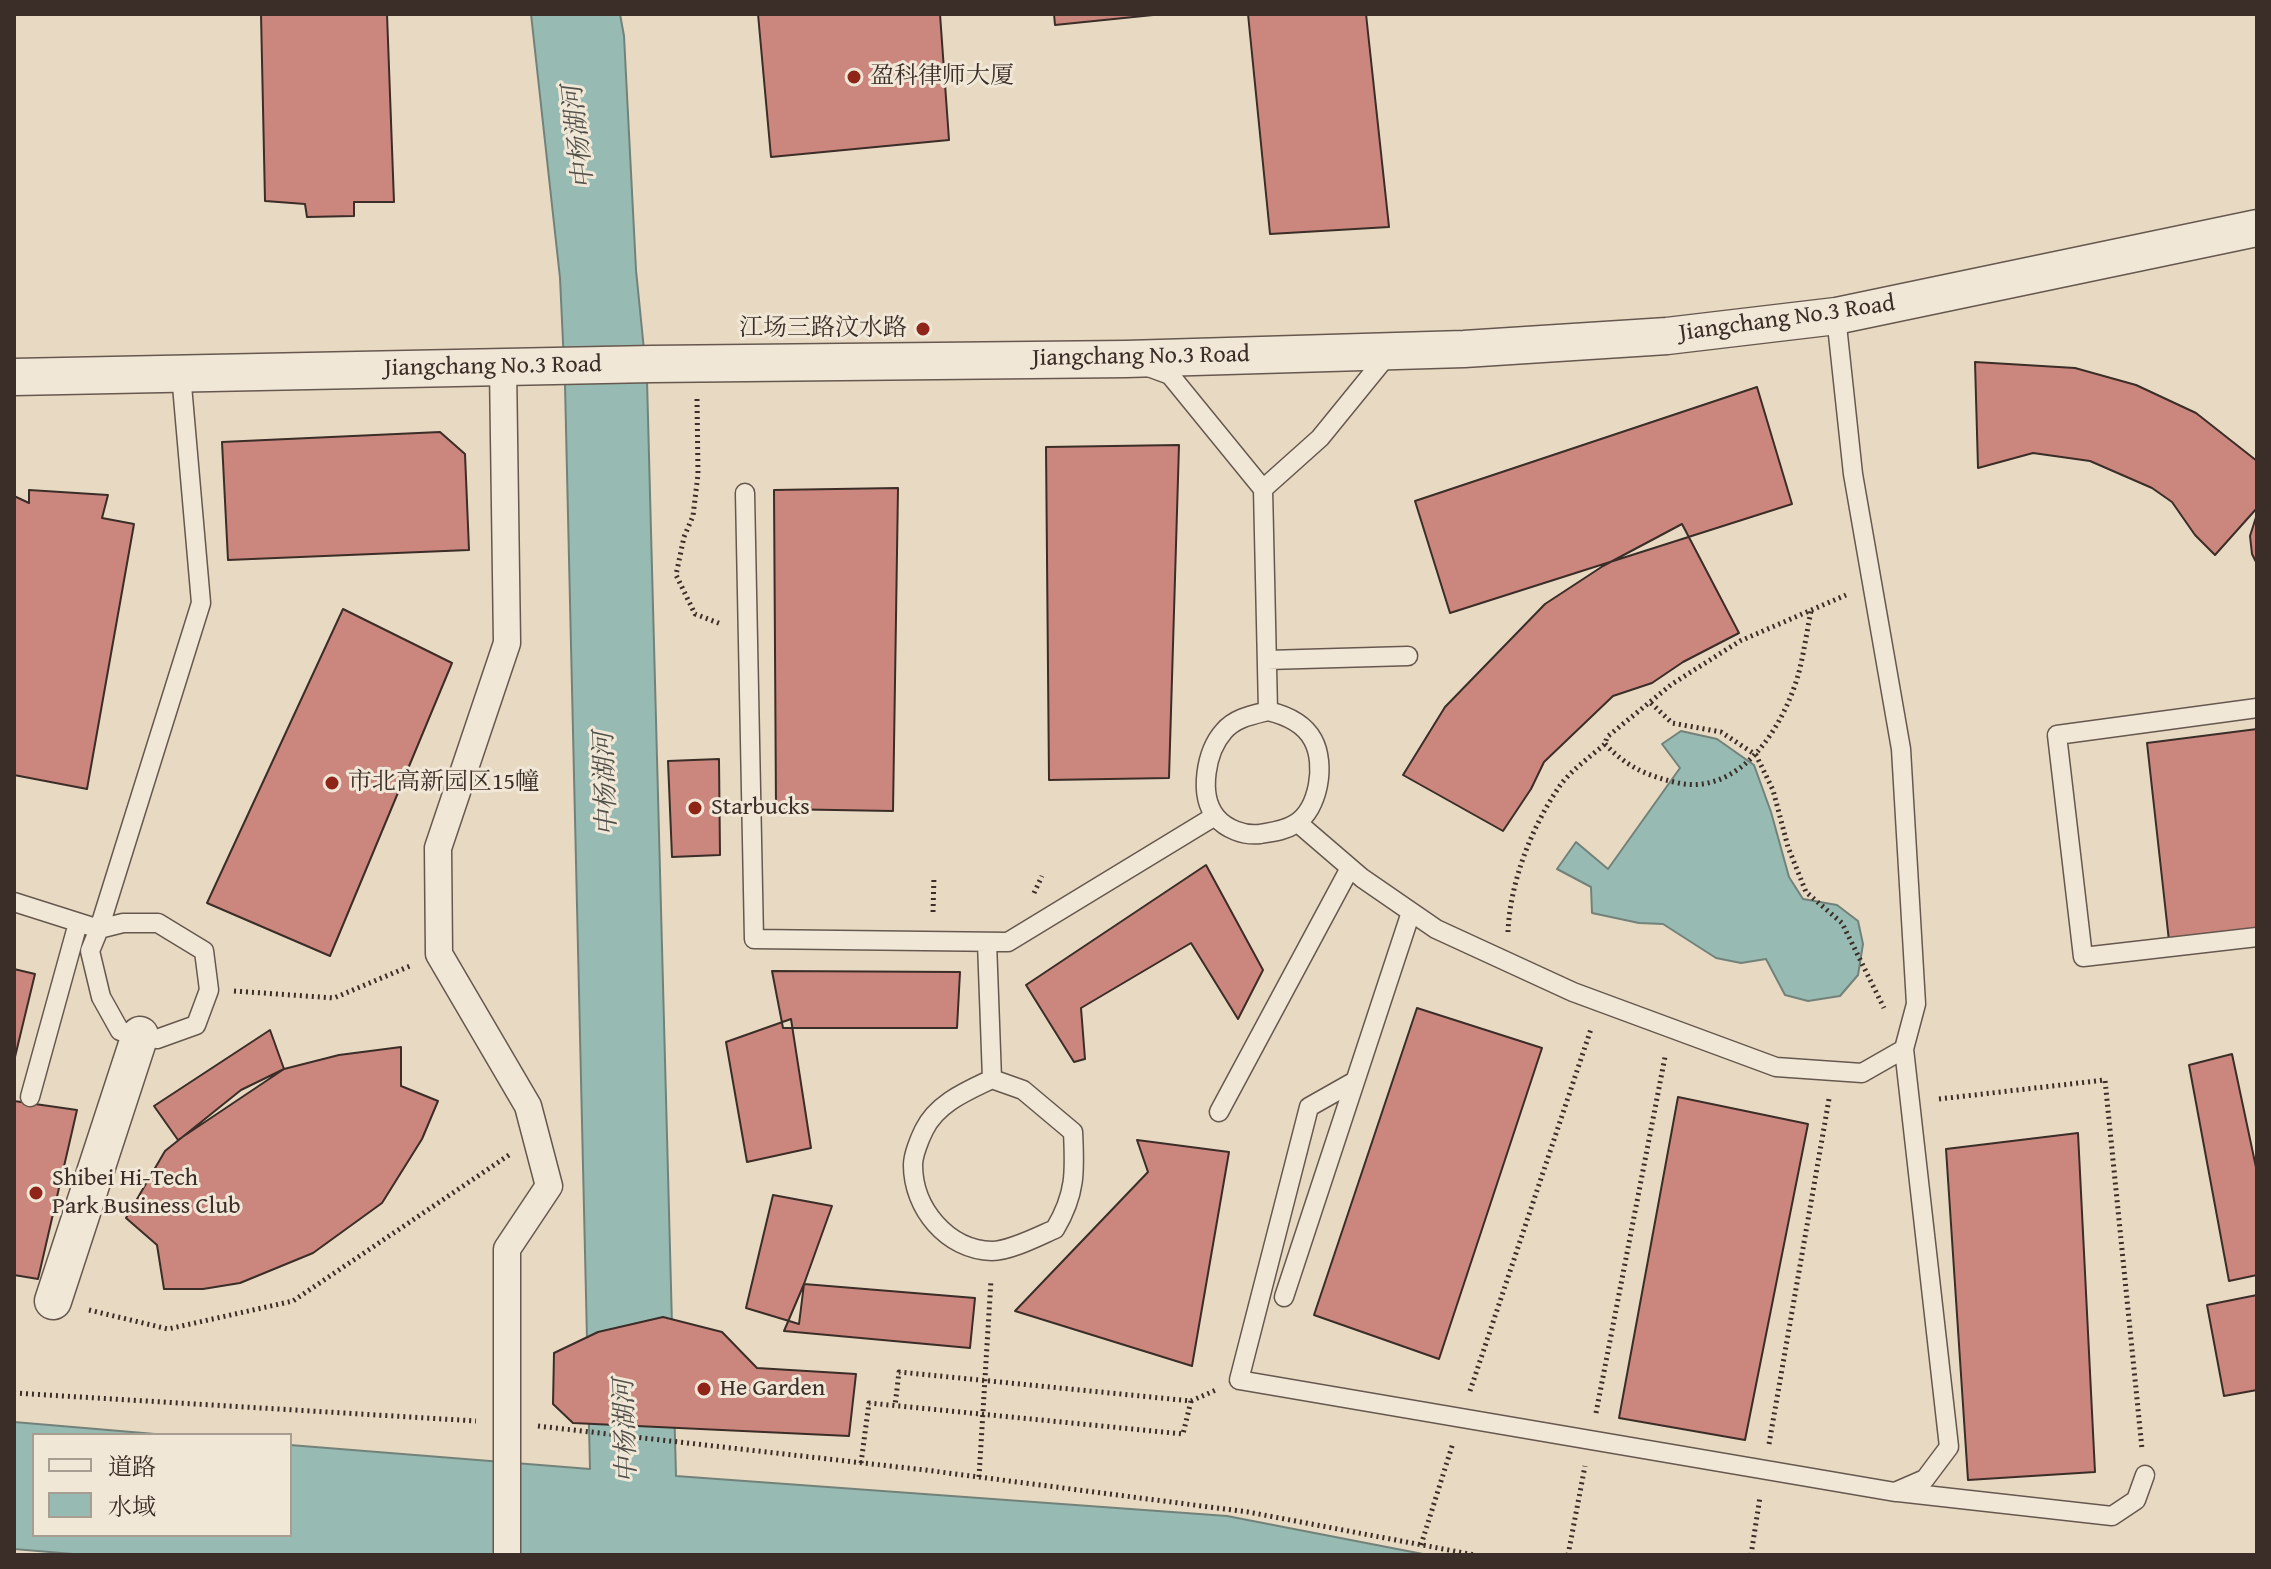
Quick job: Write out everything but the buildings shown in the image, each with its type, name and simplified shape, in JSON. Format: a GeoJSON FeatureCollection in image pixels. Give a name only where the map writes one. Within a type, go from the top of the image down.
{"type":"FeatureCollection","features":[{"type":"Feature","properties":{"kind":"street","name":"Jiangchang No.3 Road"},"geometry":{"type":"LineString","coordinates":[[14,377],[696,363],[1126,359],[1464,349],[1667,336],[1836,316],[2257,228]]}},
{"type":"Feature","properties":{"kind":"street"},"geometry":{"type":"LineString","coordinates":[[507,1555],[507,1249],[549,1186],[528,1106],[439,954],[438,848],[507,643],[519,367]]}},
{"type":"Feature","properties":{"kind":"street"},"geometry":{"type":"LineString","coordinates":[[53,1301],[140,1035]]}},
{"type":"Feature","properties":{"kind":"lane"},"geometry":{"type":"LineString","coordinates":[[1836,316],[1853,474],[1901,749],[1916,1004],[1904,1049],[1949,1447],[1925,1479],[1895,1492]]}},
{"type":"Feature","properties":{"kind":"lane"},"geometry":{"type":"LineString","coordinates":[[1263,489],[1320,438],[1392,351]]}},
{"type":"Feature","properties":{"kind":"lane"},"geometry":{"type":"LineString","coordinates":[[1126,359],[1170,375],[1263,489],[1268,711]]}},
{"type":"Feature","properties":{"kind":"lane"},"geometry":{"type":"LineString","coordinates":[[14,902],[99,929],[123,923],[158,923],[204,951],[209,990],[196,1025],[157,1039],[120,1031],[101,997],[90,951],[99,929],[201,603],[181,374]]}},
{"type":"Feature","properties":{"kind":"lane"},"geometry":{"type":"LineString","coordinates":[[745,493],[754,939],[1008,942],[1215,816]]}},
{"type":"Feature","properties":{"kind":"lane"},"geometry":{"type":"LineString","coordinates":[[1267,660],[1408,656]]}},
{"type":"Feature","properties":{"kind":"lane"},"geometry":{"type":"LineString","coordinates":[[2257,708],[2057,735],[2083,957],[2257,937]]}},
{"type":"Feature","properties":{"kind":"lane"},"geometry":{"type":"LineString","coordinates":[[1268,711],[1290,717],[1313,740],[1319,772],[1317,796],[1298,823],[1278,832],[1251,835],[1231,829],[1215,816],[1204,784],[1210,758],[1222,732],[1240,718],[1268,711]]}},
{"type":"Feature","properties":{"kind":"lane"},"geometry":{"type":"LineString","coordinates":[[1298,823],[1350,868],[1436,929],[1600,1002],[1776,1067],[1862,1073],[1904,1049]]}},
{"type":"Feature","properties":{"kind":"lane"},"geometry":{"type":"LineString","coordinates":[[1219,1112],[1350,868]]}},
{"type":"Feature","properties":{"kind":"lane"},"geometry":{"type":"LineString","coordinates":[[1284,1297],[1411,912]]}},
{"type":"Feature","properties":{"kind":"lane"},"geometry":{"type":"LineString","coordinates":[[30,1097],[78,923]]}},
{"type":"Feature","properties":{"kind":"lane"},"geometry":{"type":"LineString","coordinates":[[987,942],[992,1079]]}},
{"type":"Feature","properties":{"kind":"lane"},"geometry":{"type":"LineString","coordinates":[[992,1079],[1023,1090],[1073,1132],[1075,1170],[1068,1206],[1055,1229],[993,1251],[958,1244],[932,1222],[920,1198],[913,1163],[925,1129],[940,1109],[961,1094],[992,1079]]}},
{"type":"Feature","properties":{"kind":"lane"},"geometry":{"type":"LineString","coordinates":[[1355,1081],[1309,1107],[1239,1380],[1895,1492],[2112,1516],[2136,1500],[2145,1475]]}},
{"type":"Feature","properties":{"kind":"path"},"geometry":{"type":"LineString","coordinates":[[696,363],[698,474],[693,516],[684,537],[676,575],[695,614],[748,635]]}},
{"type":"Feature","properties":{"kind":"path"},"geometry":{"type":"LineString","coordinates":[[1506,961],[1509,902],[1527,847],[1560,785],[1605,744],[1607,737],[1672,684],[1740,641],[1873,584]]}},
{"type":"Feature","properties":{"kind":"path"},"geometry":{"type":"LineString","coordinates":[[1605,744],[1623,763],[1664,780],[1691,786],[1730,777],[1756,755],[1778,721],[1799,674],[1811,610]]}},
{"type":"Feature","properties":{"kind":"path"},"geometry":{"type":"LineString","coordinates":[[1651,703],[1672,723],[1721,732],[1756,755],[1773,790],[1788,847],[1806,892],[1842,923],[1904,1049]]}},
{"type":"Feature","properties":{"kind":"path"},"geometry":{"type":"LineString","coordinates":[[932,941],[934,876]]}},
{"type":"Feature","properties":{"kind":"path"},"geometry":{"type":"LineString","coordinates":[[209,990],[334,998],[439,954]]}},
{"type":"Feature","properties":{"kind":"path"},"geometry":{"type":"LineString","coordinates":[[1421,1545],[1600,1002]]}},
{"type":"Feature","properties":{"kind":"path"},"geometry":{"type":"LineString","coordinates":[[1568,1555],[1671,1028]]}},
{"type":"Feature","properties":{"kind":"path"},"geometry":{"type":"LineString","coordinates":[[1751,1555],[1834,1071]]}},
{"type":"Feature","properties":{"kind":"path"},"geometry":{"type":"LineString","coordinates":[[1910,1102],[2105,1080],[2145,1475]]}},
{"type":"Feature","properties":{"kind":"path"},"geometry":{"type":"LineString","coordinates":[[53,1301],[168,1329],[293,1301],[536,1136]]}},
{"type":"Feature","properties":{"kind":"path"},"geometry":{"type":"LineString","coordinates":[[979,1477],[993,1251]]}},
{"type":"Feature","properties":{"kind":"path"},"geometry":{"type":"LineString","coordinates":[[861,1463],[869,1403],[895,1406],[983,1415],[1183,1434],[1191,1401],[899,1372],[895,1406]]}},
{"type":"Feature","properties":{"kind":"path"},"geometry":{"type":"LineString","coordinates":[[14,1393],[509,1423],[979,1477],[1248,1512],[1475,1555]]}},
{"type":"Feature","properties":{"kind":"water","name":"中杨湖河"},"geometry":{"type":"Polygon","coordinates":[[[531,14],[620,14],[624,36],[636,270],[647,380],[676,1476],[1227,1516],[1428,1555],[85,1555],[14,1549],[14,1422],[143,1433],[32,1433],[32,1537],[292,1537],[292,1445],[590,1469],[560,278],[531,14]]]}},
{"type":"Feature","properties":{"kind":"water"},"geometry":{"type":"Polygon","coordinates":[[[1681,731],[1717,739],[1754,765],[1789,877],[1803,899],[1837,905],[1858,921],[1863,944],[1858,975],[1840,996],[1808,1001],[1785,995],[1766,959],[1741,963],[1716,958],[1663,924],[1639,923],[1592,913],[1591,887],[1557,869],[1576,842],[1608,869],[1680,768],[1662,744],[1681,731]]]}},
{"type":"Feature","properties":{"kind":"place","name":"盈科律师大厦"},"geometry":{"type":"Point","coordinates":[854,77]}},
{"type":"Feature","properties":{"kind":"place","name":"江场三路汶水路"},"geometry":{"type":"Point","coordinates":[923,329]}},
{"type":"Feature","properties":{"kind":"place","name":"市北高新园区15幢"},"geometry":{"type":"Point","coordinates":[332,783]}},
{"type":"Feature","properties":{"kind":"place","name":"Starbucks"},"geometry":{"type":"Point","coordinates":[695,808]}},
{"type":"Feature","properties":{"kind":"place","name":"Shibei Hi-Tech Park Business Club"},"geometry":{"type":"Point","coordinates":[36,1193]}},
{"type":"Feature","properties":{"kind":"place","name":"He Garden"},"geometry":{"type":"Point","coordinates":[704,1389]}}]}
